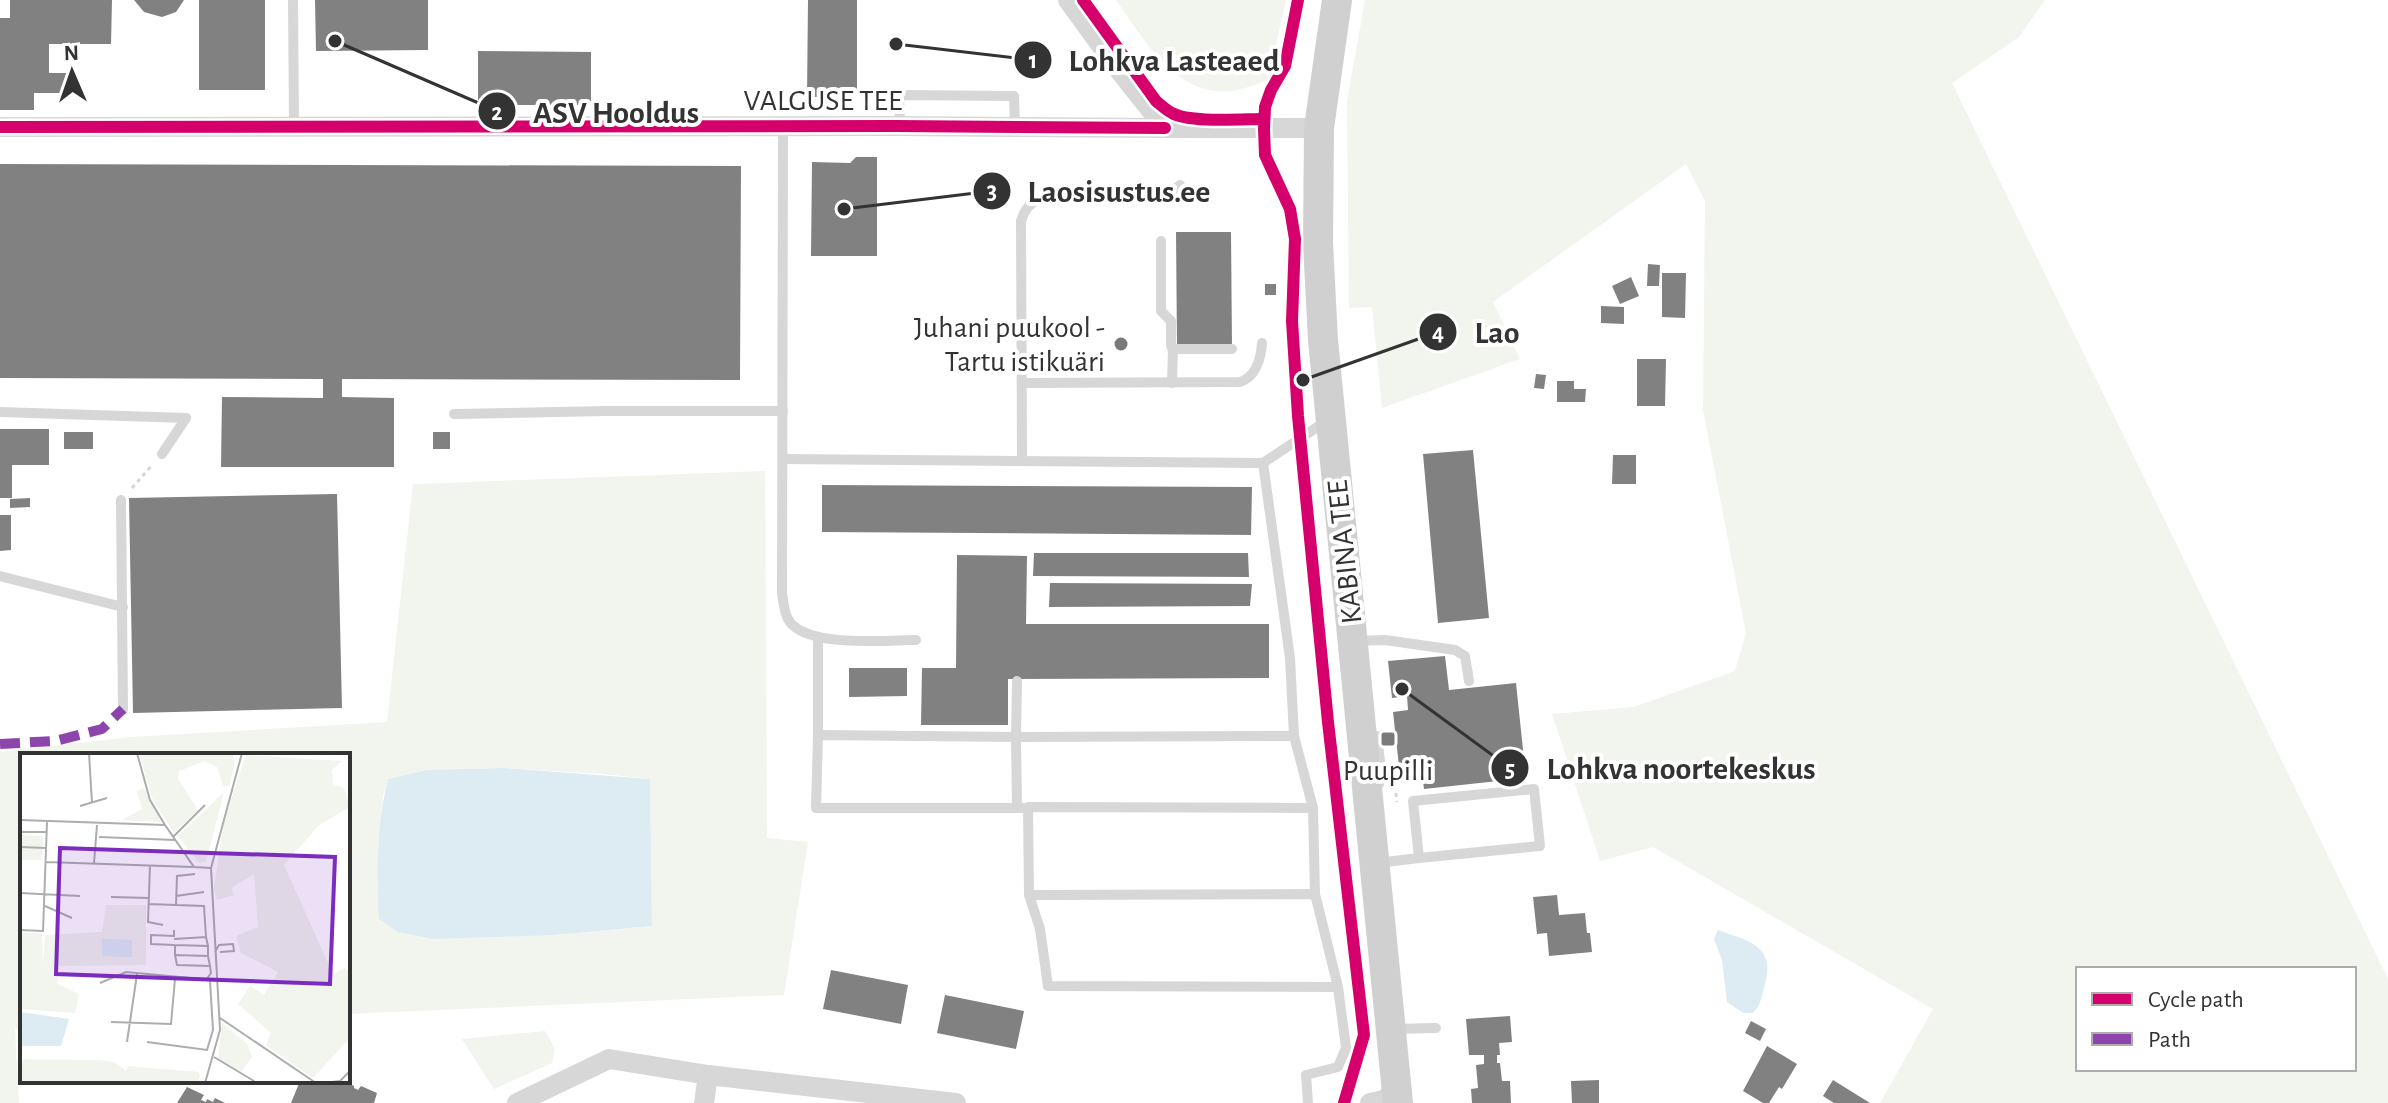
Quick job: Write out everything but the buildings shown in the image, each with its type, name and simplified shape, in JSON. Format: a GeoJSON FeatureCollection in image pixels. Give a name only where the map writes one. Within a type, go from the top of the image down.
{"type":"FeatureCollection","features":[{"type":"Feature","properties":{"kind":"street"},"geometry":{"type":"LineString","coordinates":[[1068,0],[1165,128]]}},
{"type":"Feature","properties":{"kind":"street","name":"KABINA TEE"},"geometry":{"type":"LineString","coordinates":[[1337,0],[1319,128],[1318,243],[1323,340],[1398,1096]]}},
{"type":"Feature","properties":{"kind":"street","name":"VALGUSE TEE"},"geometry":{"type":"LineString","coordinates":[[0,127],[1319,128]]}},
{"type":"Feature","properties":{"kind":"street"},"geometry":{"type":"LineString","coordinates":[[517,1103],[609,1059],[708,1075],[956,1103]]}},
{"type":"Feature","properties":{"kind":"street"},"geometry":{"type":"LineString","coordinates":[[704,1103],[708,1075]]}},
{"type":"Feature","properties":{"kind":"street"},"geometry":{"type":"LineString","coordinates":[[1370,1103],[1398,1096]]}},
{"type":"Feature","properties":{"kind":"lane"},"geometry":{"type":"LineString","coordinates":[[293,0],[294,127]]}},
{"type":"Feature","properties":{"kind":"lane"},"geometry":{"type":"LineString","coordinates":[[900,126],[899,95],[1014,96],[1015,127]]}},
{"type":"Feature","properties":{"kind":"lane"},"geometry":{"type":"LineString","coordinates":[[783,126],[782,593],[787,620],[804,634],[818,637],[916,640]]}},
{"type":"Feature","properties":{"kind":"lane"},"geometry":{"type":"LineString","coordinates":[[1022,461],[1021,221],[1024,211],[1039,200],[1164,198],[1180,185]]}},
{"type":"Feature","properties":{"kind":"lane"},"geometry":{"type":"LineString","coordinates":[[1161,241],[1161,311],[1171,321],[1172,383]]}},
{"type":"Feature","properties":{"kind":"lane"},"geometry":{"type":"LineString","coordinates":[[1022,383],[1234,383],[1247,380],[1255,369],[1262,343]]}},
{"type":"Feature","properties":{"kind":"lane"},"geometry":{"type":"LineString","coordinates":[[1173,349],[1232,349]]}},
{"type":"Feature","properties":{"kind":"lane"},"geometry":{"type":"LineString","coordinates":[[454,414],[783,411]]}},
{"type":"Feature","properties":{"kind":"lane"},"geometry":{"type":"LineString","coordinates":[[0,412],[186,418],[162,454]]}},
{"type":"Feature","properties":{"kind":"lane"},"geometry":{"type":"LineString","coordinates":[[783,459],[1263,463],[1330,419]]}},
{"type":"Feature","properties":{"kind":"lane"},"geometry":{"type":"LineString","coordinates":[[1263,463],[1290,658],[1294,736],[1313,808],[1315,894],[1338,987],[1346,1048],[1338,1067],[1306,1075],[1308,1103]]}},
{"type":"Feature","properties":{"kind":"lane"},"geometry":{"type":"LineString","coordinates":[[121,500],[123,709]]}},
{"type":"Feature","properties":{"kind":"lane"},"geometry":{"type":"LineString","coordinates":[[0,576],[123,607]]}},
{"type":"Feature","properties":{"kind":"lane"},"geometry":{"type":"LineString","coordinates":[[818,637],[816,808],[1313,808]]}},
{"type":"Feature","properties":{"kind":"lane"},"geometry":{"type":"LineString","coordinates":[[1370,700],[1353,641],[1385,640],[1455,650],[1465,656],[1469,681]]}},
{"type":"Feature","properties":{"kind":"lane"},"geometry":{"type":"LineString","coordinates":[[1017,681],[1016,737],[1029,895],[1040,929],[1048,986],[1338,987]]}},
{"type":"Feature","properties":{"kind":"lane"},"geometry":{"type":"LineString","coordinates":[[1375,726],[1381,769],[1374,848],[1419,858],[1540,846],[1534,789],[1413,801],[1419,858]]}},
{"type":"Feature","properties":{"kind":"lane"},"geometry":{"type":"LineString","coordinates":[[818,735],[1294,736]]}},
{"type":"Feature","properties":{"kind":"lane"},"geometry":{"type":"LineString","coordinates":[[1029,895],[1315,894]]}},
{"type":"Feature","properties":{"kind":"lane"},"geometry":{"type":"LineString","coordinates":[[1391,1029],[1436,1028]]}},
{"type":"Feature","properties":{"kind":"path"},"geometry":{"type":"LineString","coordinates":[[121,500],[162,454]]}},
{"type":"Feature","properties":{"kind":"shaded area"},"geometry":{"type":"Polygon","coordinates":[[[1116,0],[1286,0],[1268,80],[1232,91],[1194,85],[1178,75],[1150,48],[1116,0]]]}},
{"type":"Feature","properties":{"kind":"shaded area"},"geometry":{"type":"Polygon","coordinates":[[[1365,0],[2045,0],[2019,37],[1952,83],[2388,979],[2388,1103],[1880,1103],[1933,1009],[1653,847],[1600,861],[1552,714],[1634,707],[1735,671],[1746,633],[1703,410],[1705,201],[1686,164],[1493,302],[1520,359],[1382,408],[1372,307],[1349,308],[1347,101],[1365,0]]]}},
{"type":"Feature","properties":{"kind":"shaded area"},"geometry":{"type":"Polygon","coordinates":[[[765,471],[767,838],[808,842],[784,995],[350,1014],[350,753],[20,753],[20,1028],[15,1029],[19,1103],[0,1103],[0,752],[131,737],[387,722],[413,484],[765,471]],[[504,768],[426,770],[388,779],[383,797],[377,889],[554,935],[652,926],[650,779],[504,768]]]}},
{"type":"Feature","properties":{"kind":"shaded area"},"geometry":{"type":"Polygon","coordinates":[[[504,768],[650,779],[652,926],[554,935],[433,939],[398,932],[379,919],[378,849],[388,779],[426,770],[504,768]]]}},
{"type":"Feature","properties":{"kind":"shaded area"},"geometry":{"type":"Polygon","coordinates":[[[1718,930],[1757,946],[1767,961],[1762,996],[1753,1013],[1743,1013],[1727,1002],[1722,960],[1714,939],[1718,930]]]}},
{"type":"Feature","properties":{"kind":"shaded area"},"geometry":{"type":"Polygon","coordinates":[[[545,1031],[555,1049],[552,1063],[494,1089],[462,1039],[545,1031]]]}},
{"type":"Feature","properties":{"kind":"marked path"},"geometry":{"type":"LineString","coordinates":[[0,744],[55,741],[102,729],[123,709]]}},
{"type":"Feature","properties":{"kind":"cycle path"},"geometry":{"type":"LineString","coordinates":[[1083,0],[1156,101],[1168,110],[1180,116],[1203,119],[1264,119]]}},
{"type":"Feature","properties":{"kind":"cycle path"},"geometry":{"type":"LineString","coordinates":[[1298,0],[1285,66],[1265,107],[1265,155],[1290,209],[1295,239],[1292,321],[1298,416],[1328,722],[1364,1035],[1344,1103]]}},
{"type":"Feature","properties":{"kind":"cycle path"},"geometry":{"type":"LineString","coordinates":[[0,127],[1165,128]]}},
{"type":"Feature","properties":{"kind":"place","name":"ASV Hooldus"},"geometry":{"type":"Point","coordinates":[335,41]}},
{"type":"Feature","properties":{"kind":"place","name":"Lohkva Lasteaed"},"geometry":{"type":"Point","coordinates":[896,44]}},
{"type":"Feature","properties":{"kind":"place","name":"Laosisustus.ee"},"geometry":{"type":"Point","coordinates":[844,209]}},
{"type":"Feature","properties":{"kind":"place","name":"Juhani puukool - Tartu istikuäri"},"geometry":{"type":"Point","coordinates":[1121,344]}},
{"type":"Feature","properties":{"kind":"place","name":"Lao"},"geometry":{"type":"Point","coordinates":[1303,380]}},
{"type":"Feature","properties":{"kind":"place","name":"Lohkva noortekeskus"},"geometry":{"type":"Point","coordinates":[1402,689]}},
{"type":"Feature","properties":{"kind":"place","name":"Puupilli"},"geometry":{"type":"Point","coordinates":[1388,739]}}]}
